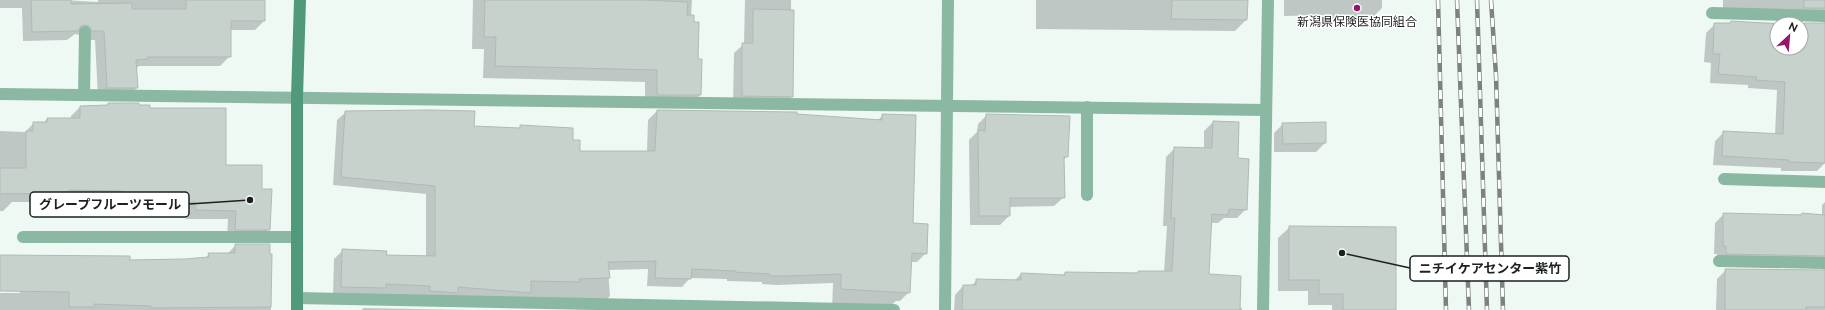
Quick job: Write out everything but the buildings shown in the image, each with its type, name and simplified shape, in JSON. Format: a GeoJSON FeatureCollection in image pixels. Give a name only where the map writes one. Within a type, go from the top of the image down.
{"type":"FeatureCollection","features":[{"type":"Feature","properties":{"kind":"street"},"geometry":{"type":"LineString","coordinates":[[300,0],[297,97],[297,304],[894,310]]}},
{"type":"Feature","properties":{"kind":"street"},"geometry":{"type":"LineString","coordinates":[[945,310],[948,0]]}},
{"type":"Feature","properties":{"kind":"street"},"geometry":{"type":"LineString","coordinates":[[1264,310],[1268,0]]}},
{"type":"Feature","properties":{"kind":"street"},"geometry":{"type":"LineString","coordinates":[[1712,13],[1825,16]]}},
{"type":"Feature","properties":{"kind":"street"},"geometry":{"type":"LineString","coordinates":[[84,95],[85,32]]}},
{"type":"Feature","properties":{"kind":"street"},"geometry":{"type":"LineString","coordinates":[[0,94],[1266,110]]}},
{"type":"Feature","properties":{"kind":"street"},"geometry":{"type":"LineString","coordinates":[[1087,107],[1087,195]]}},
{"type":"Feature","properties":{"kind":"street"},"geometry":{"type":"LineString","coordinates":[[1724,179],[1825,182]]}},
{"type":"Feature","properties":{"kind":"street"},"geometry":{"type":"LineString","coordinates":[[23,237],[297,237]]}},
{"type":"Feature","properties":{"kind":"street"},"geometry":{"type":"LineString","coordinates":[[1719,261],[1825,263]]}},
{"type":"Feature","properties":{"kind":"railway"},"geometry":{"type":"LineString","coordinates":[[1438,0],[1446,310]]}},
{"type":"Feature","properties":{"kind":"railway"},"geometry":{"type":"LineString","coordinates":[[1457,0],[1469,310]]}},
{"type":"Feature","properties":{"kind":"railway"},"geometry":{"type":"LineString","coordinates":[[1477,0],[1487,310]]}},
{"type":"Feature","properties":{"kind":"railway"},"geometry":{"type":"LineString","coordinates":[[1491,0],[1496,75],[1503,310]]}},
{"type":"Feature","properties":{"kind":"place","name":"新潟県保険医協同組合"},"geometry":{"type":"Point","coordinates":[1357,8]}},
{"type":"Feature","properties":{"kind":"place","name":"グレープフルーツモール"},"geometry":{"type":"Point","coordinates":[250,200]}},
{"type":"Feature","properties":{"kind":"place","name":"ニチイケアセンター紫竹"},"geometry":{"type":"Point","coordinates":[1342,253]}}]}
